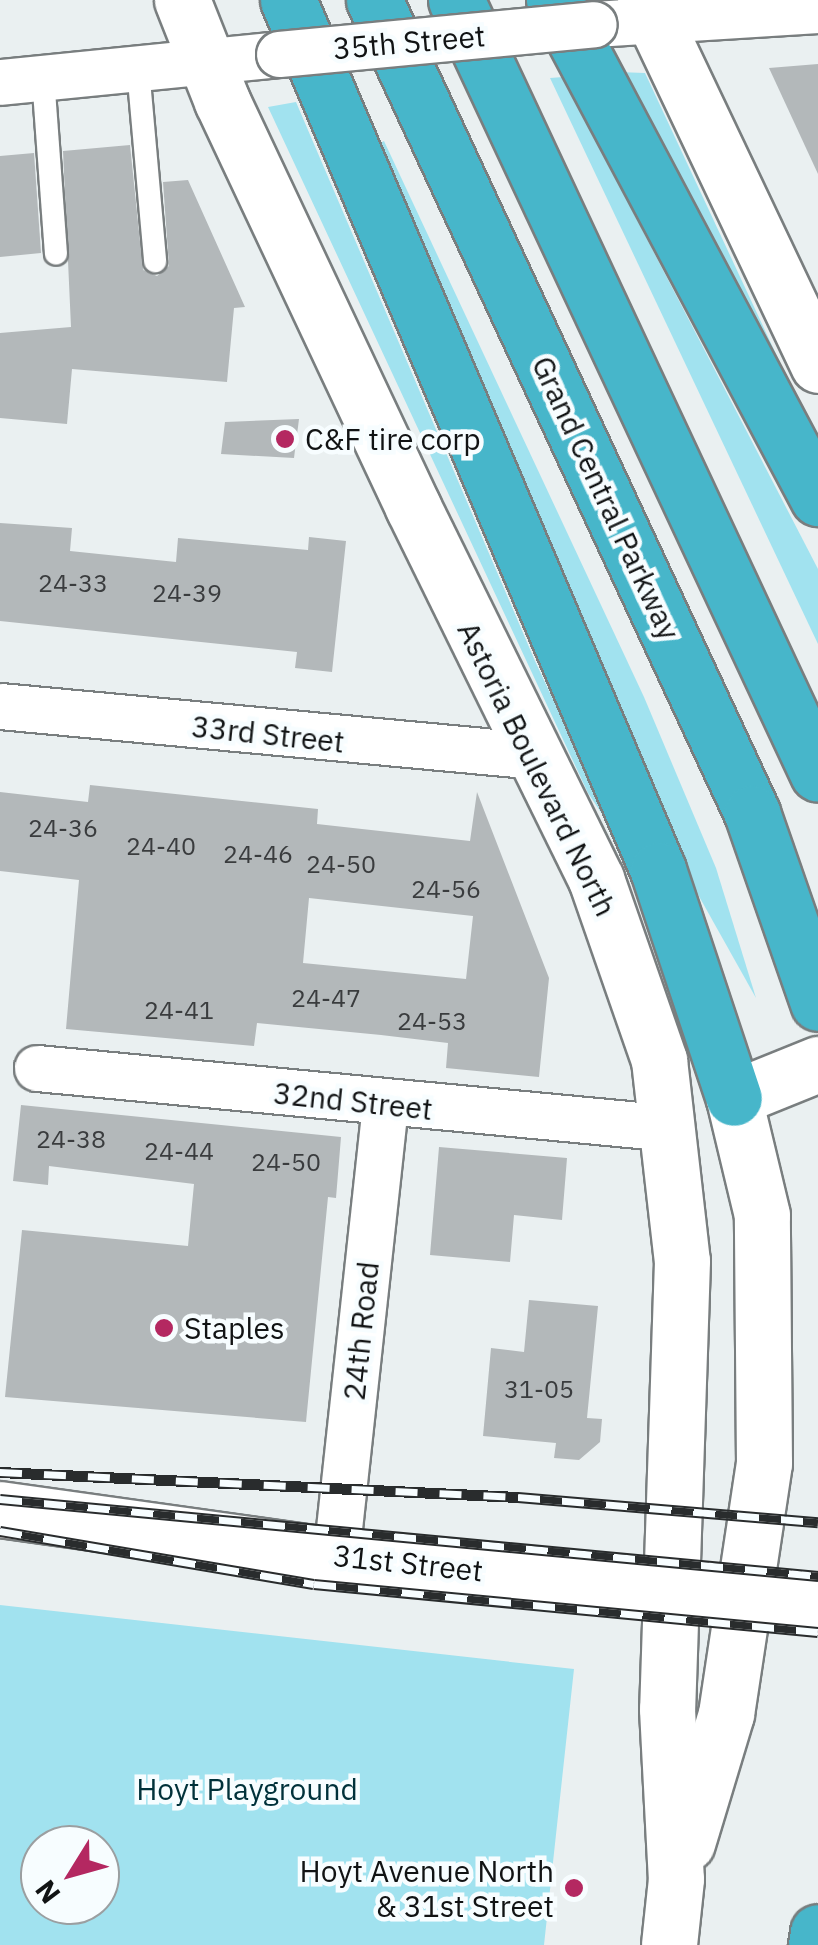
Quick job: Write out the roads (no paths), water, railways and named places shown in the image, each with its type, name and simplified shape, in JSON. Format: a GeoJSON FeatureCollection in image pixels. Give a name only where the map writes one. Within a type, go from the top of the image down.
{"type":"FeatureCollection","features":[{"type":"Feature","properties":{"kind":"highway"},"geometry":{"type":"LineString","coordinates":[[288,0],[658,870],[734,1098]]}},
{"type":"Feature","properties":{"kind":"highway","name":"Grand Central Parkway"},"geometry":{"type":"LineString","coordinates":[[374,0],[752,813],[818,1003]]}},
{"type":"Feature","properties":{"kind":"highway"},"geometry":{"type":"LineString","coordinates":[[456,0],[818,774]]}},
{"type":"Feature","properties":{"kind":"highway"},"geometry":{"type":"LineString","coordinates":[[574,12],[818,498]]}},
{"type":"Feature","properties":{"kind":"highway"},"geometry":{"type":"LineString","coordinates":[[816,1945],[818,1932]]}},
{"type":"Feature","properties":{"kind":"main road","name":"Astoria Boulevard North"},"geometry":{"type":"LineString","coordinates":[[182,0],[206,62],[480,649],[536,756],[609,915],[660,1060],[682,1262],[667,1709],[676,1879]]}},
{"type":"Feature","properties":{"kind":"main road"},"geometry":{"type":"LineString","coordinates":[[651,10],[818,365]]}},
{"type":"Feature","properties":{"kind":"main road"},"geometry":{"type":"LineString","coordinates":[[669,1945],[676,1879],[726,1714],[764,1463],[767,1300],[762,1215],[734,1098],[812,1066]]}},
{"type":"Feature","properties":{"kind":"main road","name":"31st Street"},"geometry":{"type":"LineString","coordinates":[[0,1509],[336,1556],[813,1602]]}},
{"type":"Feature","properties":{"kind":"street","name":"35th Street"},"geometry":{"type":"LineString","coordinates":[[21,80],[280,54],[574,12],[818,10]]}},
{"type":"Feature","properties":{"kind":"street","name":"33rd Street"},"geometry":{"type":"LineString","coordinates":[[0,706],[536,756]]}},
{"type":"Feature","properties":{"kind":"street","name":"32nd Street"},"geometry":{"type":"LineString","coordinates":[[37,1068],[385,1105],[670,1128]]}},
{"type":"Feature","properties":{"kind":"street","name":"24th Road"},"geometry":{"type":"LineString","coordinates":[[336,1556],[385,1105]]}},
{"type":"Feature","properties":{"kind":"lane"},"geometry":{"type":"LineString","coordinates":[[138,70],[154,261]]}},
{"type":"Feature","properties":{"kind":"lane"},"geometry":{"type":"LineString","coordinates":[[21,80],[56,254]]}},
{"type":"Feature","properties":{"kind":"railway"},"geometry":{"type":"LineString","coordinates":[[0,1472],[518,1497],[818,1522]]}},
{"type":"Feature","properties":{"kind":"railway"},"geometry":{"type":"LineString","coordinates":[[0,1499],[818,1576]]}},
{"type":"Feature","properties":{"kind":"railway"},"geometry":{"type":"LineString","coordinates":[[0,1531],[314,1584],[818,1632]]}},
{"type":"Feature","properties":{"kind":"place","name":"C&F tire corp"},"geometry":{"type":"Point","coordinates":[285,439]}},
{"type":"Feature","properties":{"kind":"place","name":"Staples"},"geometry":{"type":"Point","coordinates":[164,1328]}},
{"type":"Feature","properties":{"kind":"place","name":"Hoyt Avenue North & 31st Street"},"geometry":{"type":"Point","coordinates":[574,1888]}},
{"type":"Feature","properties":{"kind":"park label","name":"Hoyt Playground"},"geometry":{"type":"Point","coordinates":[247,1789]}}]}
